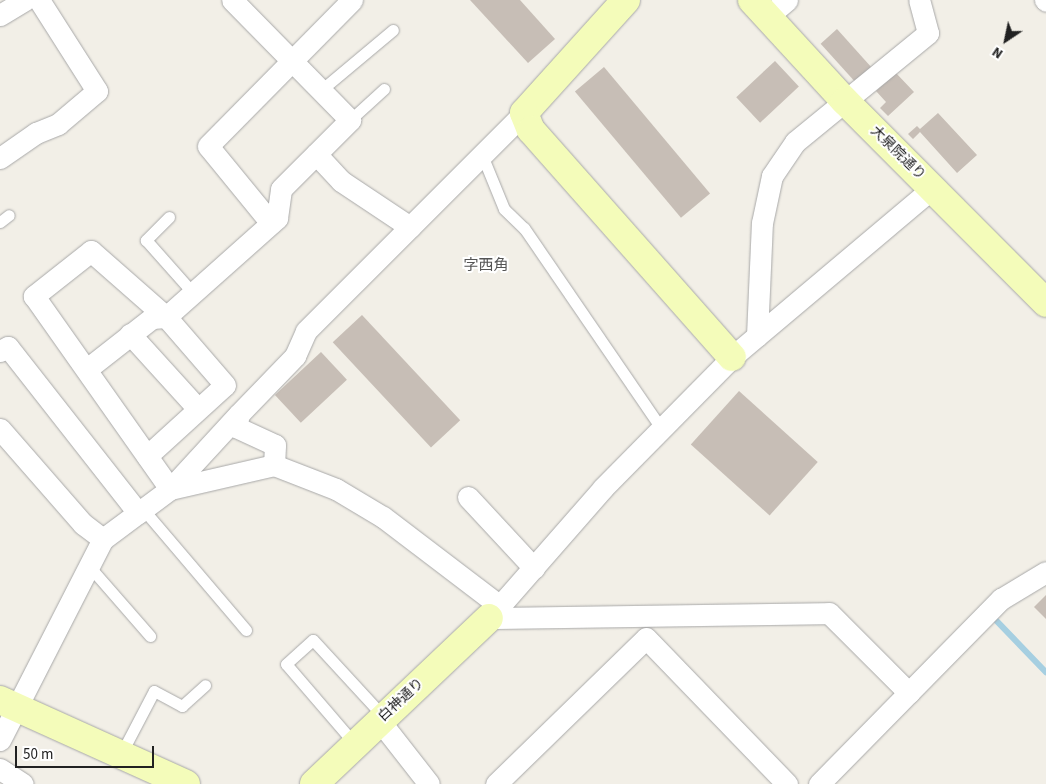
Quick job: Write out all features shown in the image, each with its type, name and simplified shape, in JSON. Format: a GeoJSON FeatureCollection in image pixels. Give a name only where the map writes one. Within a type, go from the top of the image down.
{"type":"FeatureCollection","features":[{"type":"Feature","properties":{"kind":"street"},"geometry":{"type":"LineString","coordinates":[[0,15],[25,0]]}},
{"type":"Feature","properties":{"kind":"street"},"geometry":{"type":"LineString","coordinates":[[0,158],[36,133],[58,124],[97,91],[39,0]]}},
{"type":"Feature","properties":{"kind":"street"},"geometry":{"type":"LineString","coordinates":[[87,369],[152,318],[166,317],[277,218],[281,189],[350,120],[289,61],[232,0]]}},
{"type":"Feature","properties":{"kind":"street"},"geometry":{"type":"LineString","coordinates":[[271,223],[208,146],[289,61],[352,0]]}},
{"type":"Feature","properties":{"kind":"street"},"geometry":{"type":"LineString","coordinates":[[0,740],[8,704],[103,538],[170,489],[238,414],[295,356],[306,331],[524,113],[626,0]]}},
{"type":"Feature","properties":{"kind":"street"},"geometry":{"type":"LineString","coordinates":[[757,336],[762,223],[772,176],[795,142],[928,32],[919,0]]}},
{"type":"Feature","properties":{"kind":"street","name":"大泉院通り"},"geometry":{"type":"LineString","coordinates":[[769,6],[845,101],[1046,303]]}},
{"type":"Feature","properties":{"kind":"street"},"geometry":{"type":"LineString","coordinates":[[524,113],[531,130],[732,357]]}},
{"type":"Feature","properties":{"kind":"street"},"geometry":{"type":"LineString","coordinates":[[316,154],[341,181],[410,227]]}},
{"type":"Feature","properties":{"kind":"street"},"geometry":{"type":"LineString","coordinates":[[495,612],[603,488],[732,357],[933,188]]}},
{"type":"Feature","properties":{"kind":"street"},"geometry":{"type":"LineString","coordinates":[[147,456],[225,385],[166,317],[91,251],[34,296],[170,489]]}},
{"type":"Feature","properties":{"kind":"street"},"geometry":{"type":"LineString","coordinates":[[130,334],[198,409]]}},
{"type":"Feature","properties":{"kind":"street"},"geometry":{"type":"LineString","coordinates":[[0,350],[8,347],[141,511]]}},
{"type":"Feature","properties":{"kind":"street"},"geometry":{"type":"LineString","coordinates":[[238,414],[236,427],[275,445],[274,466]]}},
{"type":"Feature","properties":{"kind":"street"},"geometry":{"type":"LineString","coordinates":[[0,429],[83,524],[103,538]]}},
{"type":"Feature","properties":{"kind":"street"},"geometry":{"type":"LineString","coordinates":[[170,489],[274,466],[336,489],[382,517],[495,612],[829,613],[909,693]]}},
{"type":"Feature","properties":{"kind":"street"},"geometry":{"type":"LineString","coordinates":[[468,497],[534,568]]}},
{"type":"Feature","properties":{"kind":"street"},"geometry":{"type":"LineString","coordinates":[[819,784],[1001,599],[1046,572]]}},
{"type":"Feature","properties":{"kind":"street","name":"白神通り"},"geometry":{"type":"LineString","coordinates":[[314,784],[354,743],[495,612]]}},
{"type":"Feature","properties":{"kind":"street"},"geometry":{"type":"LineString","coordinates":[[496,784],[646,638],[787,784]]}},
{"type":"Feature","properties":{"kind":"street"},"geometry":{"type":"LineString","coordinates":[[8,704],[186,784]]}},
{"type":"Feature","properties":{"kind":"street"},"geometry":{"type":"LineString","coordinates":[[381,718],[430,784]]}},
{"type":"Feature","properties":{"kind":"street"},"geometry":{"type":"LineString","coordinates":[[0,770],[23,784]]}},
{"type":"Feature","properties":{"kind":"lane"},"geometry":{"type":"LineString","coordinates":[[320,91],[393,30]]}},
{"type":"Feature","properties":{"kind":"lane"},"geometry":{"type":"LineString","coordinates":[[350,120],[384,88]]}},
{"type":"Feature","properties":{"kind":"lane"},"geometry":{"type":"LineString","coordinates":[[482,155],[504,209],[524,228],[661,428]]}},
{"type":"Feature","properties":{"kind":"lane"},"geometry":{"type":"LineString","coordinates":[[169,217],[146,240],[193,293]]}},
{"type":"Feature","properties":{"kind":"lane"},"geometry":{"type":"LineString","coordinates":[[141,511],[246,630]]}},
{"type":"Feature","properties":{"kind":"lane"},"geometry":{"type":"LineString","coordinates":[[88,566],[150,636]]}},
{"type":"Feature","properties":{"kind":"lane"},"geometry":{"type":"LineString","coordinates":[[354,743],[286,664],[313,640],[381,718]]}},
{"type":"Feature","properties":{"kind":"lane"},"geometry":{"type":"LineString","coordinates":[[121,754],[154,691],[182,706],[205,685]]}},
{"type":"Feature","properties":{"kind":"building"},"geometry":{"type":"Polygon","coordinates":[[[470,0],[520,0],[555,39],[528,63],[470,0]]]}},
{"type":"Feature","properties":{"kind":"building"},"geometry":{"type":"Polygon","coordinates":[[[837,29],[872,68],[855,82],[821,44],[837,29]]]}},
{"type":"Feature","properties":{"kind":"building"},"geometry":{"type":"Polygon","coordinates":[[[775,61],[799,87],[760,123],[736,97],[775,61]]]}},
{"type":"Feature","properties":{"kind":"building"},"geometry":{"type":"Polygon","coordinates":[[[604,67],[710,193],[681,218],[575,91],[604,67]]]}},
{"type":"Feature","properties":{"kind":"building"},"geometry":{"type":"Polygon","coordinates":[[[896,73],[914,92],[888,116],[880,108],[886,102],[876,91],[896,73]]]}},
{"type":"Feature","properties":{"kind":"building"},"geometry":{"type":"Polygon","coordinates":[[[938,113],[977,155],[957,173],[920,132],[913,139],[908,134],[917,126],[920,129],[938,113]]]}},
{"type":"Feature","properties":{"kind":"building"},"geometry":{"type":"Polygon","coordinates":[[[362,315],[460,420],[431,448],[333,342],[362,315]]]}},
{"type":"Feature","properties":{"kind":"building"},"geometry":{"type":"Polygon","coordinates":[[[321,352],[347,380],[301,423],[275,395],[321,352]]]}},
{"type":"Feature","properties":{"kind":"building"},"geometry":{"type":"Polygon","coordinates":[[[739,391],[818,462],[770,515],[691,445],[739,391]]]}},
{"type":"Feature","properties":{"kind":"building"},"geometry":{"type":"Polygon","coordinates":[[[1046,595],[1046,619],[1034,607],[1046,595]]]}},
{"type":"Feature","properties":{"kind":"waterway"},"geometry":{"type":"LineString","coordinates":[[997,621],[1046,672]]}},
{"type":"Feature","properties":{"kind":"district","name":"字西角"},"geometry":{"type":"Point","coordinates":[486,266]}}]}
